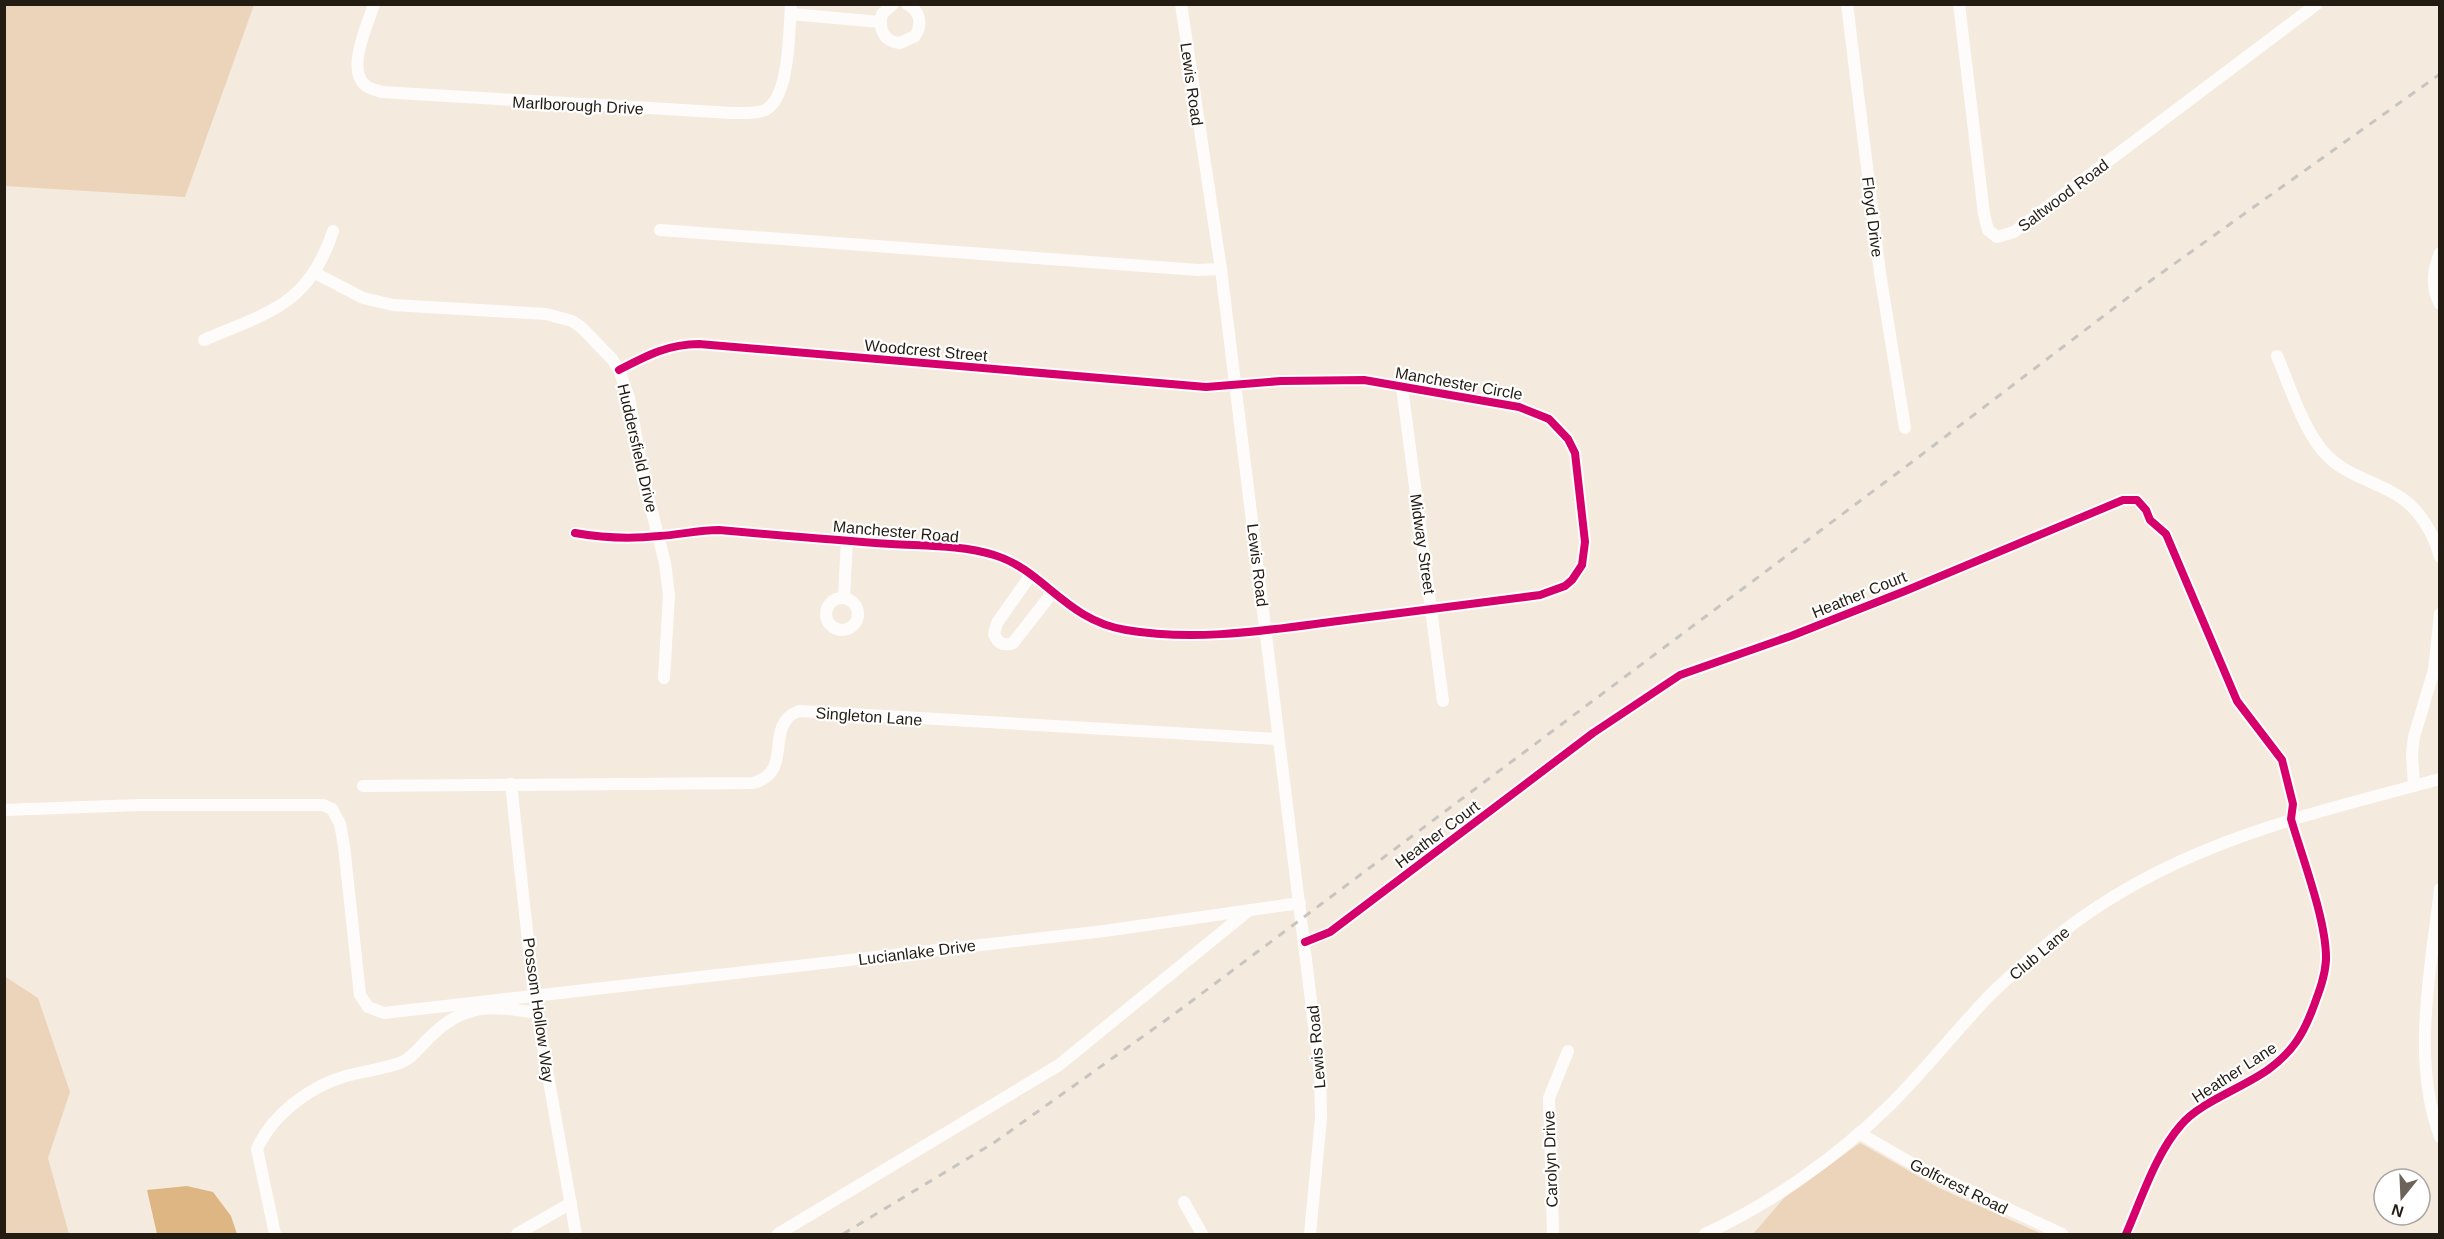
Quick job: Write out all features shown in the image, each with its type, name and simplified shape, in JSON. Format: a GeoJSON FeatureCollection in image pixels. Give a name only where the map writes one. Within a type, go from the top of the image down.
{"type":"FeatureCollection","features":[{"type":"Feature","properties":{"kind":"street","name":"Marlborough Drive"},"geometry":{"type":"LineString","coordinates":[[374,4],[356,66],[365,85],[382,92],[732,113],[764,110],[777,98],[784,77],[791,9]]}},
{"type":"Feature","properties":{"kind":"street"},"geometry":{"type":"LineString","coordinates":[[893,4],[886,9],[880,22],[882,33],[890,40],[900,43],[911,40],[918,32],[920,21],[915,10],[907,4]]}},
{"type":"Feature","properties":{"kind":"street","name":"Lewis Road"},"geometry":{"type":"LineString","coordinates":[[1181,4],[1221,269],[1320,1074],[1321,1118],[1310,1234]]}},
{"type":"Feature","properties":{"kind":"street","name":"Floyd Drive"},"geometry":{"type":"LineString","coordinates":[[1847,4],[1881,273],[1905,428]]}},
{"type":"Feature","properties":{"kind":"street","name":"Saltwood Road"},"geometry":{"type":"LineString","coordinates":[[1959,4],[1984,214],[1988,230],[1996,237],[2014,232],[2317,4]]}},
{"type":"Feature","properties":{"kind":"street"},"geometry":{"type":"LineString","coordinates":[[791,9],[880,22]]}},
{"type":"Feature","properties":{"kind":"street"},"geometry":{"type":"LineString","coordinates":[[660,230],[1198,270],[1221,269]]}},
{"type":"Feature","properties":{"kind":"street"},"geometry":{"type":"LineString","coordinates":[[204,340],[264,315],[287,302],[315,273],[333,231]]}},
{"type":"Feature","properties":{"kind":"street"},"geometry":{"type":"LineString","coordinates":[[2439,253],[2434,270],[2434,285],[2439,304]]}},
{"type":"Feature","properties":{"kind":"street","name":"Huddersfield Drive"},"geometry":{"type":"LineString","coordinates":[[315,273],[363,298],[393,305],[546,314],[572,321],[591,334],[619,370],[629,398],[648,496],[660,536],[669,595],[664,678]]}},
{"type":"Feature","properties":{"kind":"street","name":"Woodcrest Street"},"geometry":{"type":"LineString","coordinates":[[619,370],[661,349],[683,344],[699,344],[1116,380],[1206,387],[1236,386]]}},
{"type":"Feature","properties":{"kind":"street"},"geometry":{"type":"LineString","coordinates":[[2277,356],[2311,433],[2323,451],[2337,465],[2355,476],[2400,497],[2418,514],[2430,532],[2439,557]]}},
{"type":"Feature","properties":{"kind":"street","name":"Manchester Circle"},"geometry":{"type":"LineString","coordinates":[[1236,386],[1281,381],[1364,380],[1519,407],[1538,412],[1550,419],[1568,439],[1575,453],[1585,542],[1581,565],[1565,586],[1540,595],[1266,631]]}},
{"type":"Feature","properties":{"kind":"street","name":"Midway Street"},"geometry":{"type":"LineString","coordinates":[[1402,387],[1443,701]]}},
{"type":"Feature","properties":{"kind":"street","name":"Heather Court"},"geometry":{"type":"LineString","coordinates":[[1305,942],[1330,932],[1593,733],[1680,675],[1791,636],[1905,591],[2123,500],[2132,499],[2142,504],[2150,520],[2166,534],[2237,701],[2282,760],[2293,804],[2291,819]]}},
{"type":"Feature","properties":{"kind":"street","name":"Manchester Road"},"geometry":{"type":"LineString","coordinates":[[575,533],[603,538],[660,536],[689,531],[719,530],[952,548],[994,555],[1017,566],[1082,616],[1124,630],[1200,635],[1266,631]]}},
{"type":"Feature","properties":{"kind":"street"},"geometry":{"type":"LineString","coordinates":[[844,598],[847,540]]}},
{"type":"Feature","properties":{"kind":"street"},"geometry":{"type":"LineString","coordinates":[[1030,576],[994,629],[998,642],[1013,643],[1052,592]]}},
{"type":"Feature","properties":{"kind":"street"},"geometry":{"type":"LineString","coordinates":[[2414,786],[2412,754],[2414,737],[2429,694],[2434,670],[2439,614]]}},
{"type":"Feature","properties":{"kind":"street","name":"Singleton Lane"},"geometry":{"type":"LineString","coordinates":[[363,786],[753,783],[762,780],[774,770],[782,726],[787,719],[799,711],[1278,739]]}},
{"type":"Feature","properties":{"kind":"street","name":"Club Lane"},"geometry":{"type":"LineString","coordinates":[[1705,1234],[1797,1181],[1859,1133],[1890,1104],[1990,995],[2070,927],[2102,905],[2167,867],[2233,838],[2291,819],[2439,779]]}},
{"type":"Feature","properties":{"kind":"street","name":"Possom Hollow Way"},"geometry":{"type":"LineString","coordinates":[[511,784],[534,996],[576,1234]]}},
{"type":"Feature","properties":{"kind":"street","name":"Lucianlake Drive"},"geometry":{"type":"LineString","coordinates":[[4,810],[139,806],[322,805],[332,809],[340,824],[360,995],[368,1007],[384,1013],[1104,931],[1300,903]]}},
{"type":"Feature","properties":{"kind":"street","name":"Heather Lane"},"geometry":{"type":"LineString","coordinates":[[2126,1234],[2166,1147],[2182,1122],[2268,1070],[2287,1054],[2305,1031],[2323,980],[2326,951],[2316,905],[2291,819]]}},
{"type":"Feature","properties":{"kind":"street"},"geometry":{"type":"LineString","coordinates":[[2439,889],[2424,1043],[2426,1079],[2439,1137]]}},
{"type":"Feature","properties":{"kind":"street"},"geometry":{"type":"LineString","coordinates":[[778,1234],[1059,1065],[1249,910]]}},
{"type":"Feature","properties":{"kind":"street"},"geometry":{"type":"LineString","coordinates":[[275,1234],[257,1149],[278,1117],[321,1086],[345,1076],[380,1068],[411,1057],[443,1024],[457,1014],[474,1009],[500,1007],[537,1013]]}},
{"type":"Feature","properties":{"kind":"street","name":"Carolyn Drive"},"geometry":{"type":"LineString","coordinates":[[1553,1234],[1549,1098],[1568,1051]]}},
{"type":"Feature","properties":{"kind":"street","name":"Golfcrest Road"},"geometry":{"type":"LineString","coordinates":[[1859,1133],[1918,1167],[2062,1234]]}},
{"type":"Feature","properties":{"kind":"street"},"geometry":{"type":"LineString","coordinates":[[1185,1202],[1202,1234]]}},
{"type":"Feature","properties":{"kind":"street"},"geometry":{"type":"LineString","coordinates":[[517,1234],[571,1203]]}},
{"type":"Feature","properties":{"kind":"shaded area"},"geometry":{"type":"Polygon","coordinates":[[[4,5],[254,5],[185,197],[5,186],[4,5]]]}},
{"type":"Feature","properties":{"kind":"shaded area"},"geometry":{"type":"Polygon","coordinates":[[[4,976],[38,998],[70,1092],[48,1158],[69,1234],[5,1234],[4,976]]]}},
{"type":"Feature","properties":{"kind":"shaded area"},"geometry":{"type":"Polygon","coordinates":[[[1860,1143],[1939,1188],[2042,1234],[1753,1234],[1784,1198],[1860,1143]]]}},
{"type":"Feature","properties":{"kind":"shaded area"},"geometry":{"type":"Polygon","coordinates":[[[187,1186],[213,1192],[231,1216],[237,1234],[157,1234],[147,1190],[187,1186]]]}},
{"type":"Feature","properties":{"kind":"railway"},"geometry":{"type":"LineString","coordinates":[[843,1234],[995,1142],[1173,1015],[1912,462],[2139,289],[2440,74]]}},
{"type":"Feature","properties":{"kind":"cycle path"},"geometry":{"type":"LineString","coordinates":[[575,533],[638,538],[719,530],[969,549],[1012,562],[1071,606],[1105,625],[1126,630],[1179,635],[1259,631],[1540,595],[1565,586],[1582,565],[1585,542],[1575,453],[1568,439],[1549,419],[1519,407],[1364,380],[1281,381],[1206,387],[699,344],[667,349],[619,370]]}},
{"type":"Feature","properties":{"kind":"cycle path"},"geometry":{"type":"LineString","coordinates":[[1305,942],[1330,932],[1593,733],[1680,675],[1791,636],[1905,591],[2123,500],[2137,500],[2146,510],[2150,520],[2166,534],[2237,701],[2282,760],[2293,804],[2291,819],[2318,909],[2326,960],[2317,996],[2305,1027],[2296,1042],[2269,1069],[2210,1102],[2181,1125],[2164,1149],[2126,1234]]}}]}
